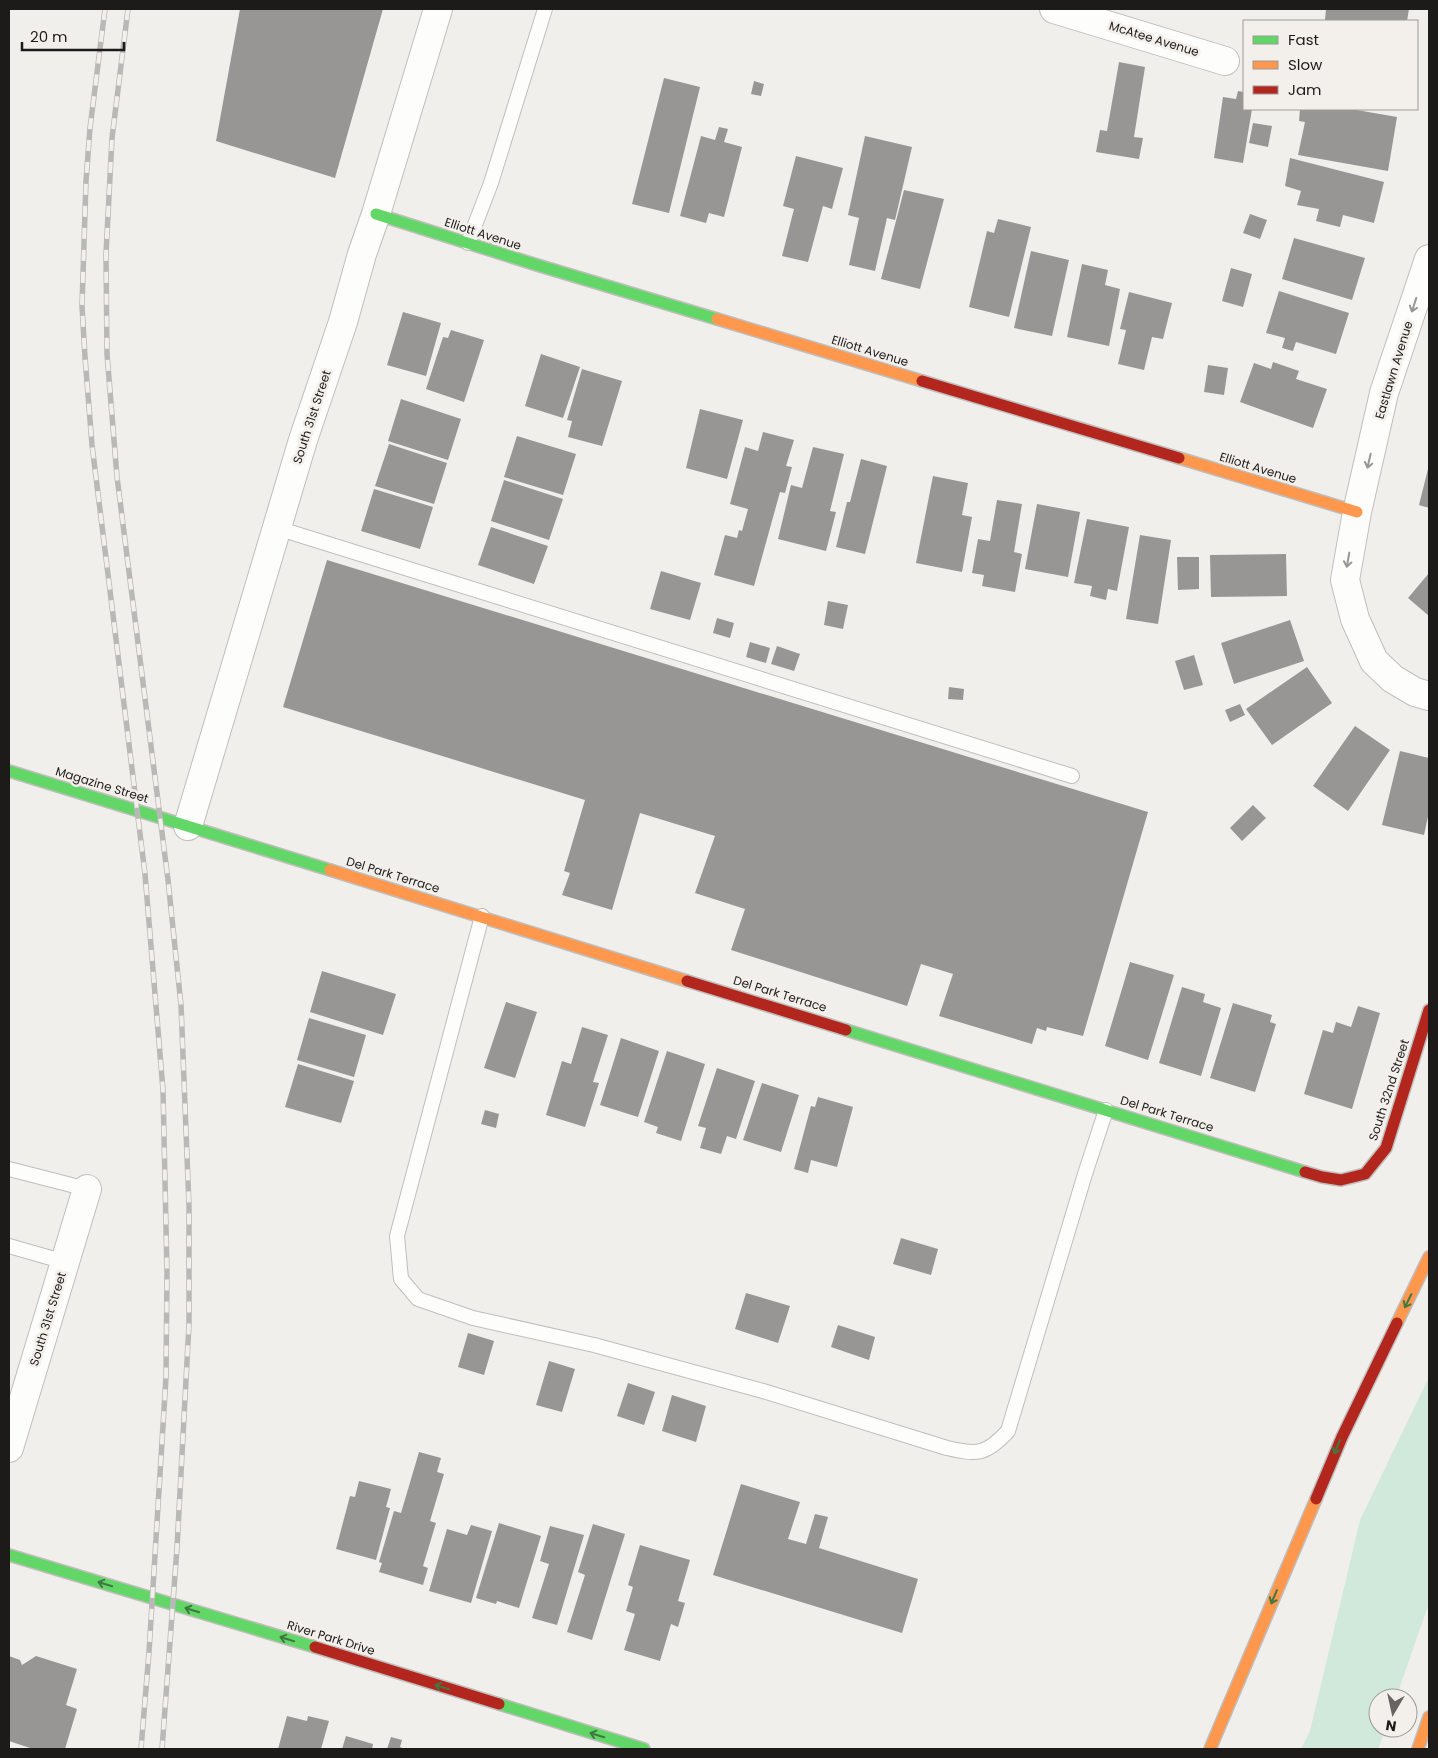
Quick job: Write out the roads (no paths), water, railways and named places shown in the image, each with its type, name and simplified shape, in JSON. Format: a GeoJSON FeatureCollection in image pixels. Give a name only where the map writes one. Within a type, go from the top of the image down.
{"type":"FeatureCollection","features":[{"type":"Feature","properties":{"kind":"main road","name":"Elliott Avenue"},"geometry":{"type":"LineString","coordinates":[[376,214],[1357,512]]}},
{"type":"Feature","properties":{"kind":"main road","name":"Magazine Street"},"geometry":{"type":"LineString","coordinates":[[9,771],[188,826]]}},
{"type":"Feature","properties":{"kind":"main road","name":"Del Park Terrace"},"geometry":{"type":"LineString","coordinates":[[188,826],[1322,1177],[1341,1180],[1365,1174]]}},
{"type":"Feature","properties":{"kind":"main road","name":"South 32nd Street"},"geometry":{"type":"LineString","coordinates":[[1365,1174],[1386,1148],[1429,1010]]}},
{"type":"Feature","properties":{"kind":"main road"},"geometry":{"type":"LineString","coordinates":[[1210,1749],[1342,1438],[1429,1257]]}},
{"type":"Feature","properties":{"kind":"main road","name":"River Park Drive"},"geometry":{"type":"LineString","coordinates":[[9,1555],[152,1597],[644,1749]]}},
{"type":"Feature","properties":{"kind":"main road"},"geometry":{"type":"LineString","coordinates":[[1418,1749],[1429,1717]]}},
{"type":"Feature","properties":{"kind":"street","name":"South 31st Street"},"geometry":{"type":"LineString","coordinates":[[188,826],[303,440],[343,322],[362,254],[376,214],[438,9]]}},
{"type":"Feature","properties":{"kind":"street","name":"McAtee Avenue"},"geometry":{"type":"LineString","coordinates":[[1054,9],[1225,61]]}},
{"type":"Feature","properties":{"kind":"street","name":"Eastlawn Avenue"},"geometry":{"type":"LineString","coordinates":[[1429,259],[1384,393],[1357,512],[1345,580],[1355,619],[1374,661],[1393,678],[1415,692],[1429,696]]}},
{"type":"Feature","properties":{"kind":"street","name":"South 31st Street"},"geometry":{"type":"LineString","coordinates":[[9,1448],[87,1190]]}},
{"type":"Feature","properties":{"kind":"lane"},"geometry":{"type":"LineString","coordinates":[[468,243],[491,183],[545,9]]}},
{"type":"Feature","properties":{"kind":"lane"},"geometry":{"type":"LineString","coordinates":[[277,528],[1072,776]]}},
{"type":"Feature","properties":{"kind":"lane"},"geometry":{"type":"LineString","coordinates":[[482,916],[397,1236],[401,1279],[418,1299],[473,1318],[594,1345],[763,1391],[947,1448],[968,1453],[983,1451],[997,1443],[1008,1431],[1106,1110]]}},
{"type":"Feature","properties":{"kind":"lane"},"geometry":{"type":"LineString","coordinates":[[9,1169],[87,1190]]}},
{"type":"Feature","properties":{"kind":"lane"},"geometry":{"type":"LineString","coordinates":[[9,1246],[65,1262]]}},
{"type":"Feature","properties":{"kind":"railway"},"geometry":{"type":"LineString","coordinates":[[105,9],[90,128],[86,181],[82,306],[92,445],[145,874],[163,1090],[167,1272],[166,1377],[141,1749]]}},
{"type":"Feature","properties":{"kind":"railway"},"geometry":{"type":"LineString","coordinates":[[128,9],[112,138],[106,254],[107,354],[117,477],[168,880],[181,1005],[189,1206],[189,1324],[177,1548],[162,1749]]}}]}
